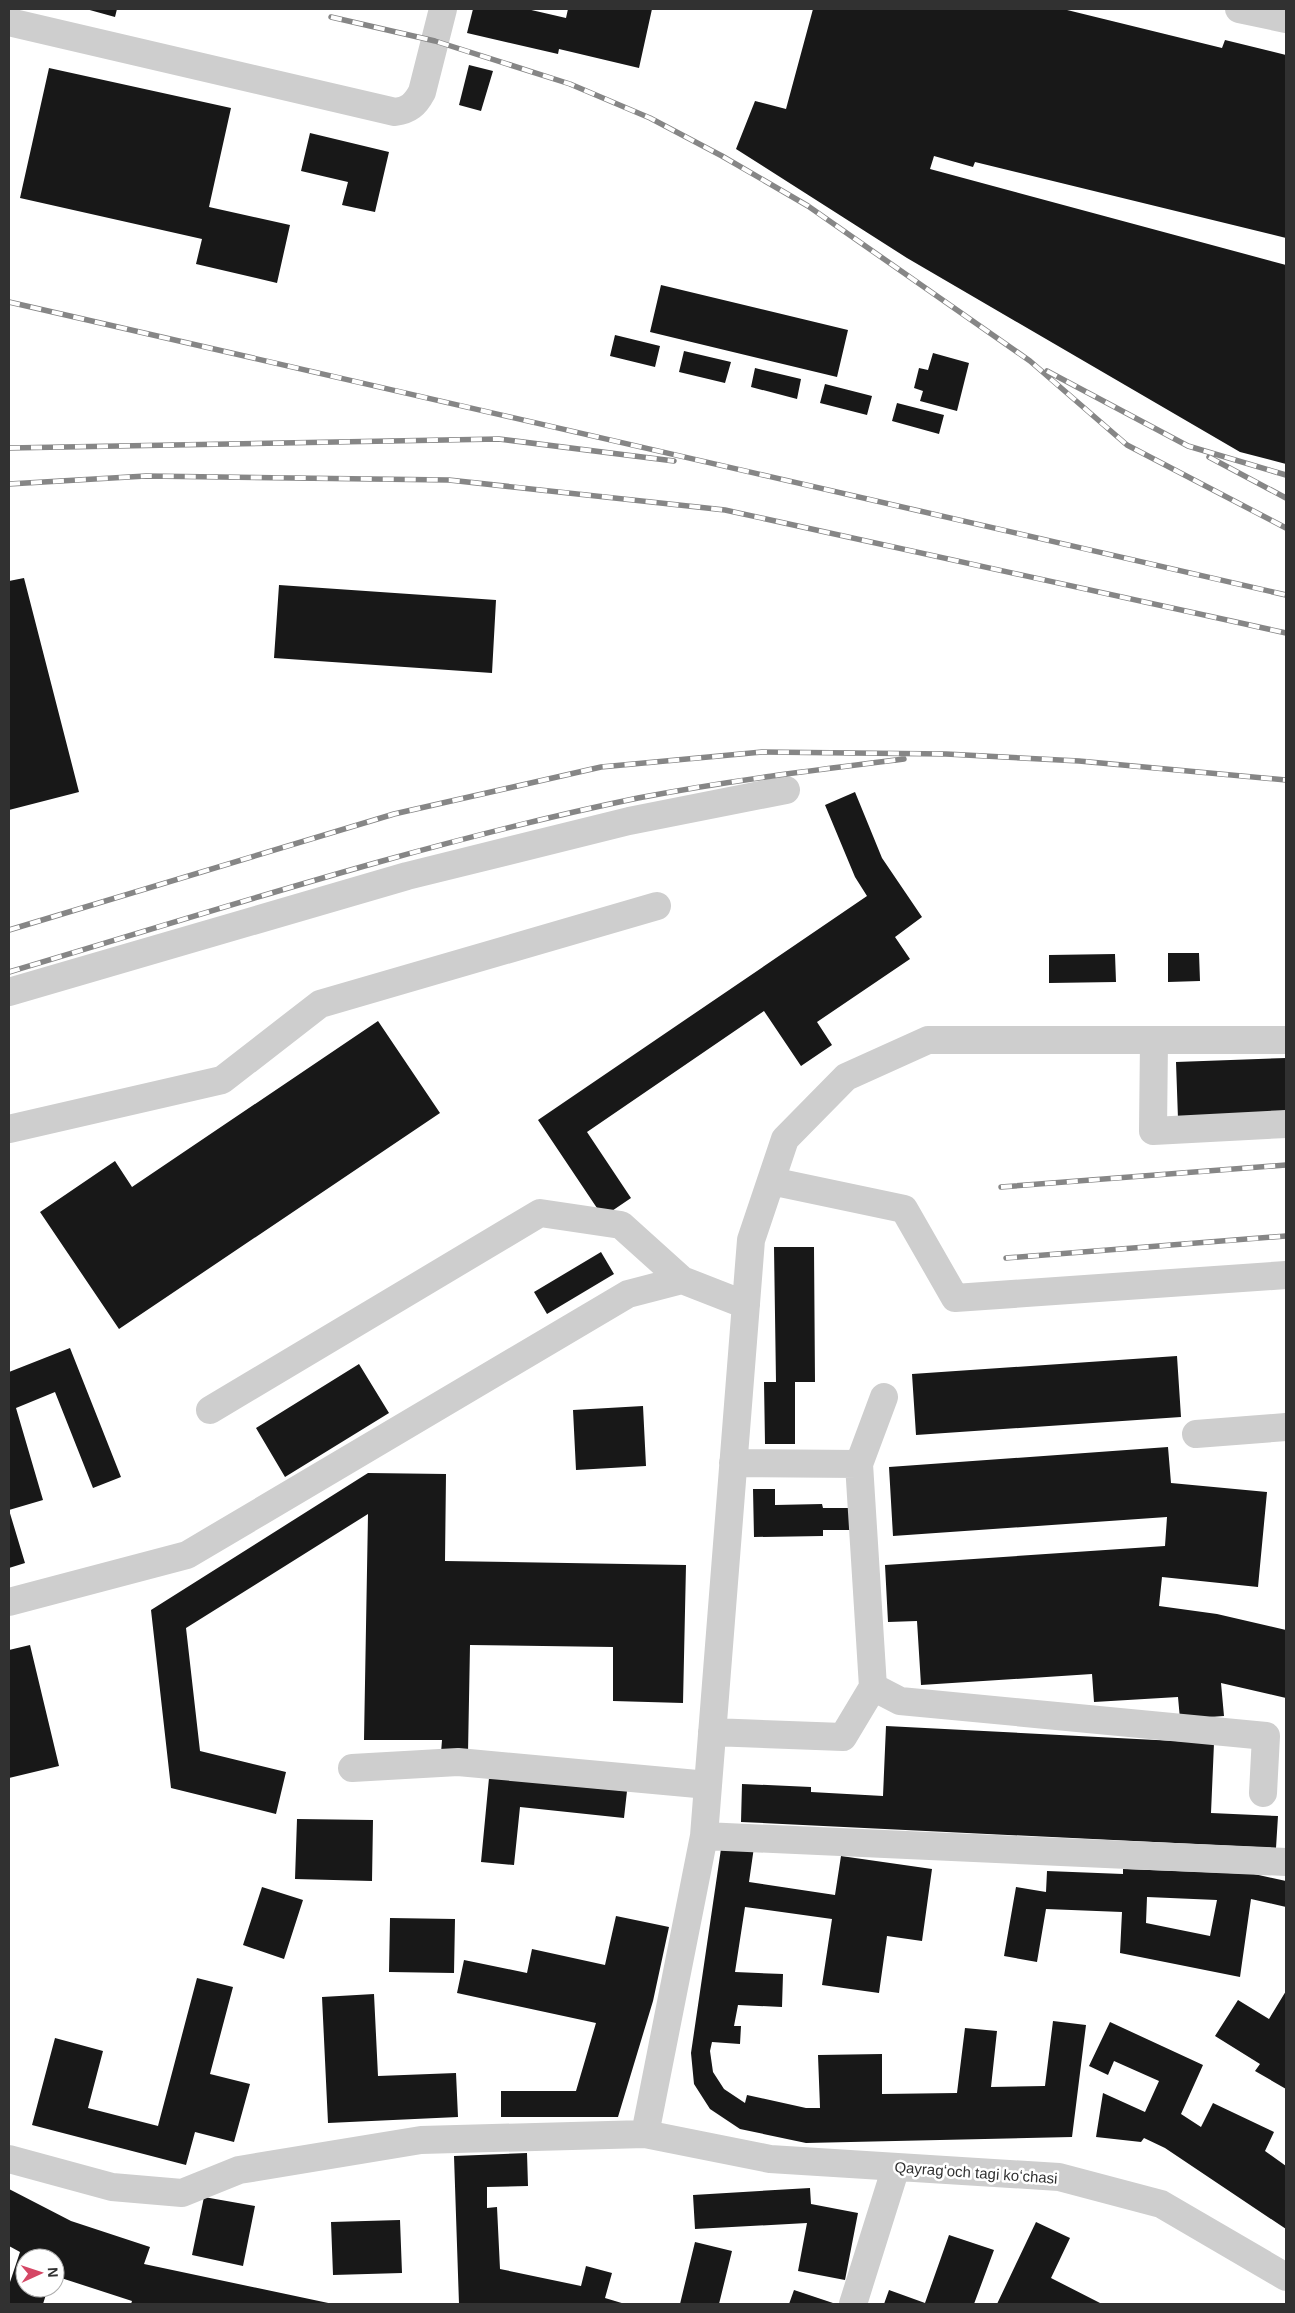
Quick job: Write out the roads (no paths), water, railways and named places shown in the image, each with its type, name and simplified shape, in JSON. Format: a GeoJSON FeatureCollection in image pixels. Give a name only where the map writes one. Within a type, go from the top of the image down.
{"type":"FeatureCollection","features":[{"type":"Feature","properties":{"kind":"street"},"geometry":{"type":"LineString","coordinates":[[9,22],[394,112],[406,111],[416,103],[422,92],[443,9]]}},
{"type":"Feature","properties":{"kind":"street"},"geometry":{"type":"LineString","coordinates":[[1239,9],[1286,19]]}},
{"type":"Feature","properties":{"kind":"street"},"geometry":{"type":"LineString","coordinates":[[9,992],[407,876],[629,821],[786,790]]}},
{"type":"Feature","properties":{"kind":"street"},"geometry":{"type":"LineString","coordinates":[[9,1129],[222,1080],[320,1004],[657,906]]}},
{"type":"Feature","properties":{"kind":"street"},"geometry":{"type":"LineString","coordinates":[[645,2134],[704,1836],[751,1240],[785,1139],[846,1077],[928,1040],[1286,1040]]}},
{"type":"Feature","properties":{"kind":"street"},"geometry":{"type":"LineString","coordinates":[[1154,1040],[1153,1131],[1286,1124]]}},
{"type":"Feature","properties":{"kind":"street"},"geometry":{"type":"LineString","coordinates":[[771,1181],[904,1209],[955,1298],[1286,1275]]}},
{"type":"Feature","properties":{"kind":"street"},"geometry":{"type":"LineString","coordinates":[[210,1410],[540,1213],[621,1225],[682,1280],[746,1305]]}},
{"type":"Feature","properties":{"kind":"street"},"geometry":{"type":"LineString","coordinates":[[9,1602],[187,1555],[628,1294],[682,1280]]}},
{"type":"Feature","properties":{"kind":"street"},"geometry":{"type":"LineString","coordinates":[[712,1732],[843,1737],[873,1687],[859,1464],[884,1397]]}},
{"type":"Feature","properties":{"kind":"street"},"geometry":{"type":"LineString","coordinates":[[1196,1434],[1286,1427]]}},
{"type":"Feature","properties":{"kind":"street"},"geometry":{"type":"LineString","coordinates":[[733,1463],[859,1464]]}},
{"type":"Feature","properties":{"kind":"street"},"geometry":{"type":"LineString","coordinates":[[873,1687],[900,1701],[1266,1736],[1263,1793]]}},
{"type":"Feature","properties":{"kind":"street"},"geometry":{"type":"LineString","coordinates":[[352,1768],[458,1762],[708,1785]]}},
{"type":"Feature","properties":{"kind":"street"},"geometry":{"type":"LineString","coordinates":[[704,1836],[1286,1862]]}},
{"type":"Feature","properties":{"kind":"street","name":"Qayragʻoch tagi koʻchasi"},"geometry":{"type":"LineString","coordinates":[[9,2159],[112,2187],[182,2193],[239,2170],[421,2140],[645,2134],[770,2159],[1059,2177],[1161,2204],[1286,2278]]}},
{"type":"Feature","properties":{"kind":"street"},"geometry":{"type":"LineString","coordinates":[[853,2304],[896,2167]]}},
{"type":"Feature","properties":{"kind":"railway"},"geometry":{"type":"LineString","coordinates":[[331,17],[435,41],[570,84],[650,118],[722,156],[808,206],[1030,361],[1127,445],[1286,528]]}},
{"type":"Feature","properties":{"kind":"railway"},"geometry":{"type":"LineString","coordinates":[[9,302],[1286,595]]}},
{"type":"Feature","properties":{"kind":"railway"},"geometry":{"type":"LineString","coordinates":[[1047,371],[1188,446],[1286,475]]}},
{"type":"Feature","properties":{"kind":"railway"},"geometry":{"type":"LineString","coordinates":[[9,448],[499,439],[674,461]]}},
{"type":"Feature","properties":{"kind":"railway"},"geometry":{"type":"LineString","coordinates":[[1209,457],[1286,498]]}},
{"type":"Feature","properties":{"kind":"railway"},"geometry":{"type":"LineString","coordinates":[[9,484],[146,476],[449,480],[725,510],[1286,633]]}},
{"type":"Feature","properties":{"kind":"railway"},"geometry":{"type":"LineString","coordinates":[[9,930],[394,814],[601,767],[762,752],[946,754],[1079,761],[1286,780]]}},
{"type":"Feature","properties":{"kind":"railway"},"geometry":{"type":"LineString","coordinates":[[9,972],[322,878],[479,835],[558,816],[638,798],[704,786],[904,759]]}},
{"type":"Feature","properties":{"kind":"railway"},"geometry":{"type":"LineString","coordinates":[[1001,1187],[1286,1165]]}},
{"type":"Feature","properties":{"kind":"railway"},"geometry":{"type":"LineString","coordinates":[[1006,1258],[1286,1236]]}}]}
